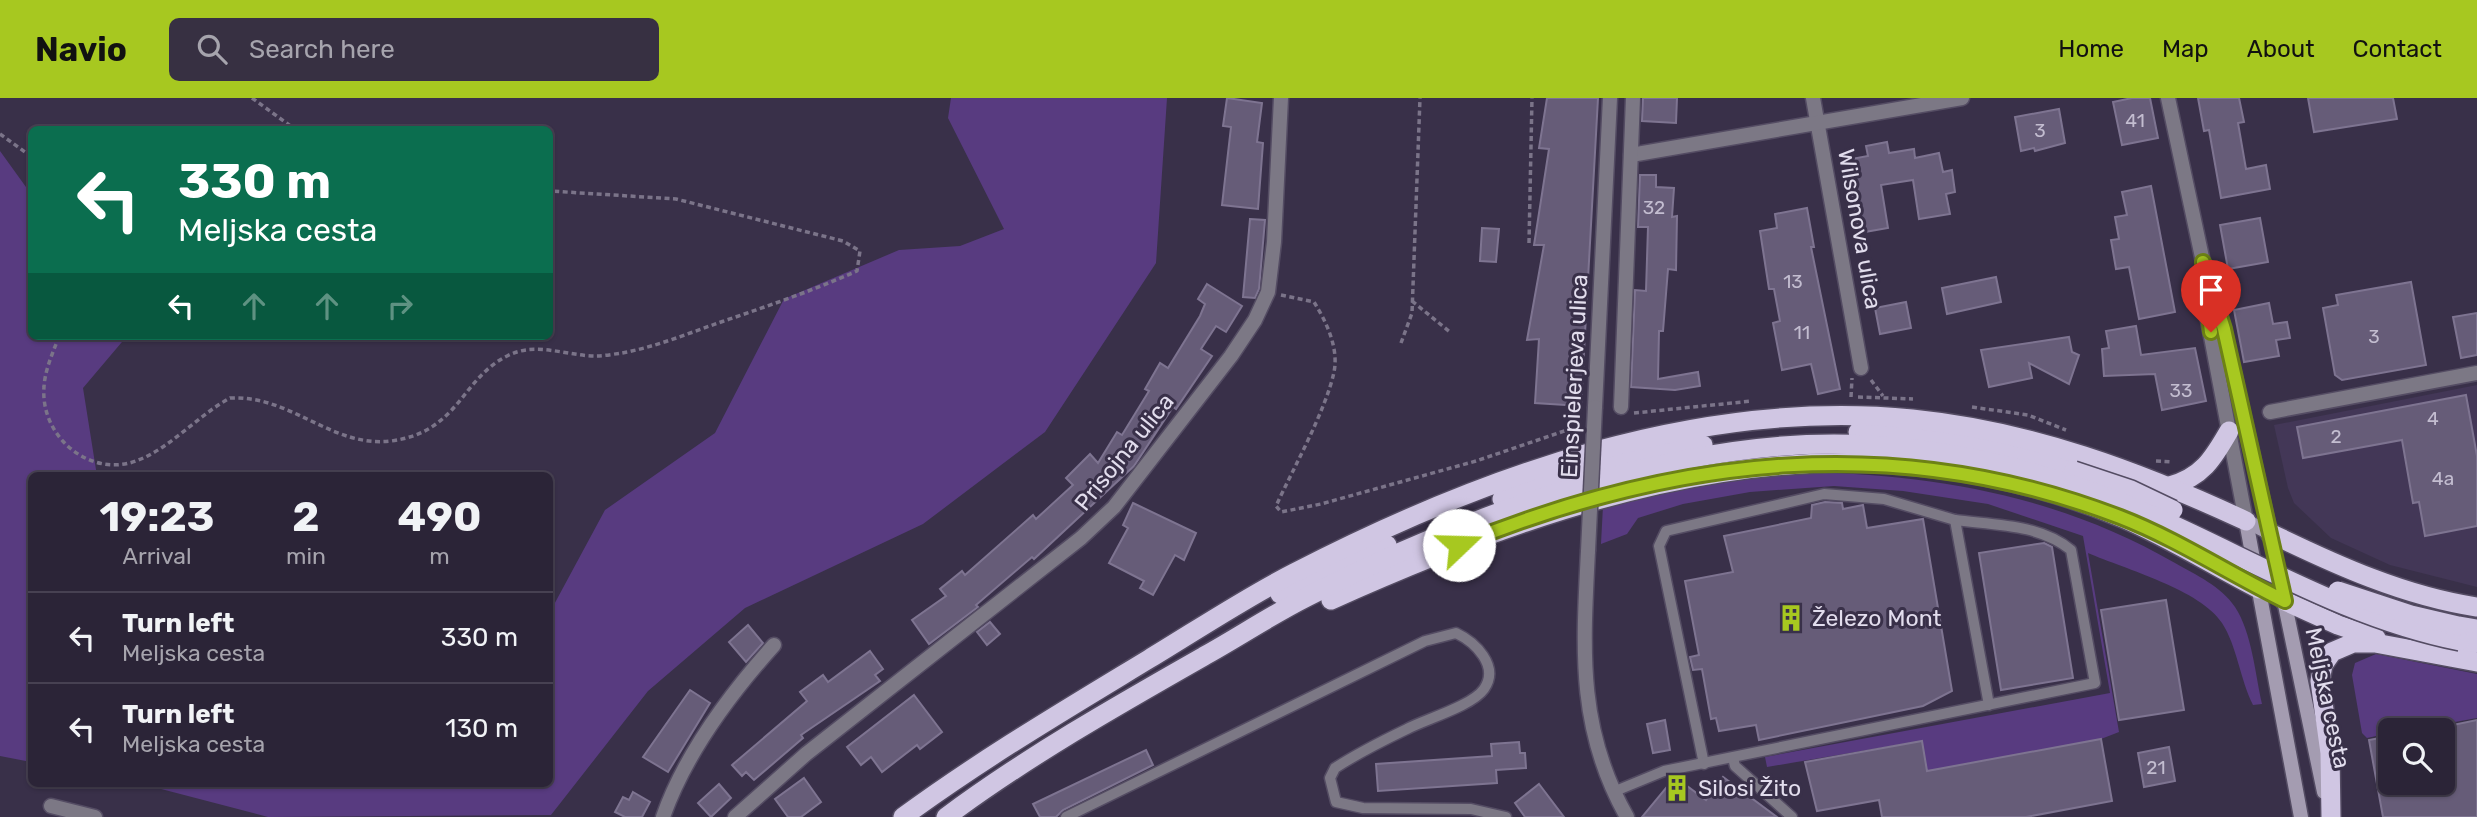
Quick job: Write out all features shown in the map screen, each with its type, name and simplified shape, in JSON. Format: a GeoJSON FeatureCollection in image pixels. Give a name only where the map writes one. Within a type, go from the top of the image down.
{"type":"FeatureCollection","features":[{"type":"Feature","properties":{"kind":"highway"},"geometry":{"type":"LineString","coordinates":[[903,817],[1056,713],[1292,574],[1400,522],[1469,494],[1536,468],[1602,450],[1779,417],[1854,416],[1963,426],[2055,445],[2170,486],[2246,521]]}},
{"type":"Feature","properties":{"kind":"highway"},"geometry":{"type":"LineString","coordinates":[[2170,486],[2189,481],[2209,466],[2229,431]]}},
{"type":"Feature","properties":{"kind":"highway"},"geometry":{"type":"LineString","coordinates":[[1169,647],[1403,538],[1540,485],[1675,450],[1792,433],[1912,434],[2009,449],[2329,601],[2380,620],[2468,635]]}},
{"type":"Feature","properties":{"kind":"highway"},"geometry":{"type":"LineString","coordinates":[[946,817],[1075,731],[1306,597],[1477,522],[1543,498],[1678,463],[1783,447],[1867,445],[1997,462],[2074,478]]}},
{"type":"Feature","properties":{"kind":"highway"},"geometry":{"type":"LineString","coordinates":[[1229,642],[1448,549],[1545,513],[1681,478],[1786,463],[1915,466],[1963,472],[2049,492],[2123,518],[2259,589]]}},
{"type":"Feature","properties":{"kind":"highway"},"geometry":{"type":"LineString","coordinates":[[2270,533],[2339,566],[2391,585],[2477,607]]}},
{"type":"Feature","properties":{"kind":"highway"},"geometry":{"type":"LineString","coordinates":[[2285,601],[2338,625],[2417,651]]}},
{"type":"Feature","properties":{"kind":"highway"},"geometry":{"type":"LineString","coordinates":[[2330,817],[2330,753],[2320,681],[2323,665],[2337,649],[2353,643],[2477,662]]}},
{"type":"Feature","properties":{"kind":"main road"},"geometry":{"type":"LineString","coordinates":[[2246,521],[2270,533]]}},
{"type":"Feature","properties":{"kind":"main road","name":"Meljska cesta"},"geometry":{"type":"LineString","coordinates":[[2246,521],[2301,817]]}},
{"type":"Feature","properties":{"kind":"main road","name":"Meljska cesta"},"geometry":{"type":"LineString","coordinates":[[2270,533],[2330,817]]}},
{"type":"Feature","properties":{"kind":"main road"},"geometry":{"type":"LineString","coordinates":[[2259,589],[2285,601]]}},
{"type":"Feature","properties":{"kind":"street","name":"Prisojna ulica"},"geometry":{"type":"LineString","coordinates":[[736,817],[806,754],[1081,538],[1114,506],[1231,356],[1255,320],[1268,292],[1274,242],[1281,98]]}},
{"type":"Feature","properties":{"kind":"street","name":"Einspielerjeva ulica"},"geometry":{"type":"LineString","coordinates":[[1610,98],[1583,657],[1585,692],[1594,738],[1613,792],[1627,817]]}},
{"type":"Feature","properties":{"kind":"street"},"geometry":{"type":"LineString","coordinates":[[1621,407],[1633,98]]}},
{"type":"Feature","properties":{"kind":"street","name":"Wilsonova ulica"},"geometry":{"type":"LineString","coordinates":[[1813,98],[1861,368]]}},
{"type":"Feature","properties":{"kind":"street"},"geometry":{"type":"LineString","coordinates":[[1631,155],[1962,98]]}},
{"type":"Feature","properties":{"kind":"street","name":"Meljska cesta"},"geometry":{"type":"LineString","coordinates":[[2168,98],[2203,262],[2224,329],[2270,533]]}},
{"type":"Feature","properties":{"kind":"street","name":"Meljska cesta"},"geometry":{"type":"LineString","coordinates":[[2203,262],[2206,305],[2246,521]]}},
{"type":"Feature","properties":{"kind":"street"},"geometry":{"type":"LineString","coordinates":[[2270,412],[2477,373]]}},
{"type":"Feature","properties":{"kind":"street"},"geometry":{"type":"LineString","coordinates":[[663,817],[693,755],[746,677],[774,645]]}},
{"type":"Feature","properties":{"kind":"street"},"geometry":{"type":"LineString","coordinates":[[51,806],[95,817]]}},
{"type":"Feature","properties":{"kind":"lane"},"geometry":{"type":"LineString","coordinates":[[1613,792],[1664,771],[1704,764],[2095,683],[2071,550],[2056,537],[2032,530],[1955,520],[1884,499],[1824,494],[1666,531],[1659,546],[1704,764]]}},
{"type":"Feature","properties":{"kind":"lane"},"geometry":{"type":"LineString","coordinates":[[1955,520],[1989,705]]}},
{"type":"Feature","properties":{"kind":"lane"},"geometry":{"type":"LineString","coordinates":[[1066,817],[1425,641],[1456,633],[1471,641],[1483,654],[1488,674],[1485,688],[1475,698],[1407,729],[1335,768],[1330,778],[1336,802],[1363,808],[1471,809],[1506,817]]}},
{"type":"Feature","properties":{"kind":"lane"},"geometry":{"type":"LineString","coordinates":[[1733,758],[1735,766],[1792,817]]}},
{"type":"Feature","properties":{"kind":"path"},"geometry":{"type":"LineString","coordinates":[[252,98],[290,126]]}},
{"type":"Feature","properties":{"kind":"path"},"geometry":{"type":"LineString","coordinates":[[1401,343],[1412,313],[1420,98]]}},
{"type":"Feature","properties":{"kind":"path"},"geometry":{"type":"LineString","coordinates":[[1529,243],[1532,98]]}},
{"type":"Feature","properties":{"kind":"path"},"geometry":{"type":"LineString","coordinates":[[0,134],[28,154]]}},
{"type":"Feature","properties":{"kind":"path"},"geometry":{"type":"LineString","coordinates":[[57,340],[46,369],[43,390],[50,423],[63,445],[91,460],[115,466],[137,461],[230,398],[274,403],[349,438],[392,441],[442,422],[495,362],[510,354],[532,350],[596,356],[625,352],[787,300],[858,271],[860,251],[830,238],[676,199],[553,191]]}},
{"type":"Feature","properties":{"kind":"path"},"geometry":{"type":"LineString","coordinates":[[1412,301],[1450,332]]}},
{"type":"Feature","properties":{"kind":"path"},"geometry":{"type":"LineString","coordinates":[[1861,368],[1883,396]]}},
{"type":"Feature","properties":{"kind":"shaded area"},"geometry":{"type":"Polygon","coordinates":[[[951,98],[1167,98],[1156,263],[1045,432],[923,524],[745,608],[648,691],[551,815],[268,817],[153,787],[553,787],[553,606],[605,510],[715,433],[784,299],[899,250],[960,246],[1004,229],[948,118],[951,98]]]}},
{"type":"Feature","properties":{"kind":"shaded area"},"geometry":{"type":"Polygon","coordinates":[[[0,151],[28,190],[28,340],[124,340],[83,388],[96,472],[28,472],[28,761],[0,756],[0,151]]]}},
{"type":"Feature","properties":{"kind":"shaded area"},"geometry":{"type":"Polygon","coordinates":[[[2477,385],[2477,587],[2390,565],[2331,538],[2294,503],[2274,425],[2477,385]]]}},
{"type":"Feature","properties":{"kind":"shaded area"},"geometry":{"type":"Polygon","coordinates":[[[1791,472],[1892,477],[1989,492],[2037,504],[2130,539],[2200,577],[2215,587],[2235,607],[2241,617],[2252,654],[2262,704],[2253,705],[2227,632],[2212,611],[2180,591],[2088,553],[2119,732],[2101,739],[1927,771],[1921,741],[1767,767],[1765,757],[2110,693],[2083,536],[1988,504],[1903,491],[1834,486],[1750,492],[1683,504],[1638,518],[1627,534],[1601,544],[1603,506],[1632,495],[1791,472]]]}},
{"type":"Feature","properties":{"kind":"shaded area"},"geometry":{"type":"Polygon","coordinates":[[[2376,654],[2477,674],[2477,718],[2455,722],[2455,718],[2378,718],[2378,736],[2367,738],[2362,733],[2352,675],[2355,663],[2376,654]]]}},
{"type":"Feature","properties":{"kind":"building"},"geometry":{"type":"Polygon","coordinates":[[[1227,98],[1262,103],[1257,142],[1263,143],[1258,209],[1222,205],[1231,127],[1223,126],[1227,98]]]}},
{"type":"Feature","properties":{"kind":"building"},"geometry":{"type":"Polygon","coordinates":[[[1547,98],[1598,98],[1581,406],[1535,403],[1539,339],[1527,340],[1544,245],[1534,245],[1549,149],[1539,148],[1547,98]]]}},
{"type":"Feature","properties":{"kind":"building"},"geometry":{"type":"Polygon","coordinates":[[[1643,98],[1677,98],[1676,123],[1642,121],[1643,98]]]}},
{"type":"Feature","properties":{"kind":"building"},"geometry":{"type":"Polygon","coordinates":[[[2150,98],[2158,138],[2122,145],[2113,102],[2150,98]]]}},
{"type":"Feature","properties":{"kind":"building"},"geometry":{"type":"Polygon","coordinates":[[[2198,98],[2239,98],[2244,122],[2238,123],[2246,169],[2266,165],[2270,189],[2221,198],[2209,130],[2204,131],[2198,98]]]}},
{"type":"Feature","properties":{"kind":"building"},"geometry":{"type":"Polygon","coordinates":[[[2308,98],[2393,98],[2397,119],[2314,132],[2308,98]]]}},
{"type":"Feature","properties":{"kind":"building"},"geometry":{"type":"Polygon","coordinates":[[[2059,109],[2065,143],[2035,151],[2034,148],[2021,151],[2015,117],[2059,109]]]}},
{"type":"Feature","properties":{"kind":"building"},"geometry":{"type":"Polygon","coordinates":[[[1887,142],[1889,153],[1914,149],[1915,158],[1939,153],[1943,172],[1952,170],[1955,192],[1946,194],[1950,214],[1919,219],[1913,180],[1881,185],[1888,228],[1859,233],[1846,160],[1868,156],[1866,146],[1887,142]]]}},
{"type":"Feature","properties":{"kind":"building"},"geometry":{"type":"Polygon","coordinates":[[[1640,175],[1656,175],[1656,187],[1674,188],[1672,217],[1677,216],[1676,270],[1668,269],[1663,331],[1659,331],[1658,379],[1698,372],[1700,386],[1675,390],[1631,387],[1635,290],[1646,291],[1648,227],[1638,227],[1640,175]]]}},
{"type":"Feature","properties":{"kind":"building"},"geometry":{"type":"Polygon","coordinates":[[[2151,186],[2175,312],[2139,319],[2129,267],[2116,269],[2111,240],[2119,239],[2115,217],[2127,215],[2122,192],[2151,186]]]}},
{"type":"Feature","properties":{"kind":"building"},"geometry":{"type":"Polygon","coordinates":[[[1807,208],[1814,247],[1811,247],[1840,389],[1818,394],[1811,364],[1782,370],[1773,323],[1780,321],[1774,289],[1769,289],[1760,231],[1777,228],[1775,214],[1807,208]]]}},
{"type":"Feature","properties":{"kind":"building"},"geometry":{"type":"Polygon","coordinates":[[[2260,218],[2268,262],[2228,269],[2220,225],[2260,218]]]}},
{"type":"Feature","properties":{"kind":"building"},"geometry":{"type":"Polygon","coordinates":[[[1250,219],[1265,220],[1259,289],[1255,298],[1243,297],[1250,219]]]}},
{"type":"Feature","properties":{"kind":"building"},"geometry":{"type":"Polygon","coordinates":[[[1482,228],[1499,229],[1496,262],[1480,261],[1482,228]]]}},
{"type":"Feature","properties":{"kind":"building"},"geometry":{"type":"Polygon","coordinates":[[[1996,277],[2001,302],[1947,314],[1942,288],[1996,277]]]}},
{"type":"Feature","properties":{"kind":"building"},"geometry":{"type":"Polygon","coordinates":[[[2411,282],[2426,365],[2342,380],[2335,375],[2323,308],[2338,305],[2336,295],[2411,282]]]}},
{"type":"Feature","properties":{"kind":"building"},"geometry":{"type":"Polygon","coordinates":[[[1207,284],[1242,306],[1226,332],[1216,326],[1201,349],[1212,356],[1176,409],[1173,407],[1134,466],[1034,559],[1032,557],[976,605],[978,607],[929,644],[912,620],[946,596],[940,589],[962,571],[965,575],[1033,515],[1036,519],[1073,485],[1066,478],[1090,454],[1098,463],[1117,432],[1122,435],[1149,391],[1145,389],[1160,363],[1168,368],[1200,316],[1205,304],[1198,299],[1207,284]]]}},
{"type":"Feature","properties":{"kind":"building"},"geometry":{"type":"Polygon","coordinates":[[[1906,302],[1911,328],[1880,334],[1875,308],[1906,302]]]}},
{"type":"Feature","properties":{"kind":"building"},"geometry":{"type":"Polygon","coordinates":[[[2269,303],[2273,324],[2287,322],[2290,338],[2276,340],[2279,356],[2244,362],[2234,310],[2269,303]]]}},
{"type":"Feature","properties":{"kind":"building"},"geometry":{"type":"Polygon","coordinates":[[[2477,313],[2477,355],[2461,358],[2453,317],[2477,313]]]}},
{"type":"Feature","properties":{"kind":"building"},"geometry":{"type":"Polygon","coordinates":[[[2136,326],[2141,355],[2195,348],[2206,401],[2162,410],[2155,374],[2104,376],[2102,349],[2109,348],[2106,331],[2136,326]]]}},
{"type":"Feature","properties":{"kind":"building"},"geometry":{"type":"Polygon","coordinates":[[[2069,337],[2072,352],[2079,355],[2069,384],[2029,363],[2032,378],[1989,387],[1981,350],[2069,337]]]}},
{"type":"Feature","properties":{"kind":"building"},"geometry":{"type":"Polygon","coordinates":[[[2466,395],[2477,456],[2477,526],[2425,536],[2419,502],[2413,503],[2402,440],[2303,458],[2297,427],[2466,395]]]}},
{"type":"Feature","properties":{"kind":"building","name":"Železo Mont"},"geometry":{"type":"Polygon","coordinates":[[[1825,502],[1842,503],[1843,509],[1863,505],[1867,528],[1923,519],[1952,691],[1923,706],[1759,740],[1756,725],[1719,731],[1716,718],[1711,719],[1702,669],[1693,670],[1690,657],[1699,655],[1685,581],[1733,572],[1724,536],[1811,518],[1812,505],[1825,502]]]}},
{"type":"Feature","properties":{"kind":"building"},"geometry":{"type":"Polygon","coordinates":[[[1133,503],[1196,533],[1184,560],[1175,555],[1153,595],[1140,588],[1144,581],[1109,563],[1128,528],[1123,525],[1133,503]]]}},
{"type":"Feature","properties":{"kind":"building"},"geometry":{"type":"Polygon","coordinates":[[[2044,543],[2052,547],[2073,678],[2001,690],[1979,553],[2044,543]]]}},
{"type":"Feature","properties":{"kind":"building"},"geometry":{"type":"Polygon","coordinates":[[[2166,600],[2184,710],[2119,720],[2101,610],[2166,600]]]}},
{"type":"Feature","properties":{"kind":"building"},"geometry":{"type":"Polygon","coordinates":[[[990,622],[1000,634],[987,645],[977,632],[990,622]]]}},
{"type":"Feature","properties":{"kind":"building"},"geometry":{"type":"Polygon","coordinates":[[[748,625],[763,643],[746,662],[729,642],[748,625]]]}},
{"type":"Feature","properties":{"kind":"building"},"geometry":{"type":"Polygon","coordinates":[[[870,651],[883,669],[875,675],[880,681],[801,735],[803,738],[754,780],[746,772],[742,776],[732,765],[807,701],[800,692],[823,675],[828,682],[870,651]]]}},
{"type":"Feature","properties":{"kind":"building"},"geometry":{"type":"Polygon","coordinates":[[[690,690],[710,703],[668,772],[643,757],[690,690]]]}},
{"type":"Feature","properties":{"kind":"building"},"geometry":{"type":"Polygon","coordinates":[[[914,695],[942,732],[920,749],[917,745],[882,772],[871,757],[861,765],[847,747],[914,695]]]}},
{"type":"Feature","properties":{"kind":"building"},"geometry":{"type":"Polygon","coordinates":[[[1665,720],[1670,750],[1653,753],[1647,724],[1665,720]]]}},
{"type":"Feature","properties":{"kind":"building"},"geometry":{"type":"Polygon","coordinates":[[[2477,720],[2477,817],[2383,817],[2379,795],[2455,795],[2455,725],[2477,720]]]}},
{"type":"Feature","properties":{"kind":"building"},"geometry":{"type":"Polygon","coordinates":[[[2378,738],[2378,790],[2369,740],[2378,738]]]}},
{"type":"Feature","properties":{"kind":"building"},"geometry":{"type":"Polygon","coordinates":[[[2101,739],[2112,801],[2026,817],[1882,817],[1879,800],[1817,811],[1805,762],[1922,741],[1927,771],[2101,739]]]}},
{"type":"Feature","properties":{"kind":"building"},"geometry":{"type":"Polygon","coordinates":[[[1519,742],[1520,753],[1525,753],[1526,768],[1496,770],[1497,783],[1378,791],[1376,764],[1492,756],[1491,744],[1519,742]]]}},
{"type":"Feature","properties":{"kind":"building"},"geometry":{"type":"Polygon","coordinates":[[[2169,747],[2175,781],[2144,787],[2138,753],[2169,747]]]}},
{"type":"Feature","properties":{"kind":"building"},"geometry":{"type":"Polygon","coordinates":[[[1146,750],[1153,765],[1063,810],[1056,817],[1040,817],[1033,804],[1146,750]]]}},
{"type":"Feature","properties":{"kind":"building","name":"Silosi Žito"},"geometry":{"type":"Polygon","coordinates":[[[1675,777],[1706,800],[1723,777],[1777,817],[1642,817],[1675,777]]]}},
{"type":"Feature","properties":{"kind":"building"},"geometry":{"type":"Polygon","coordinates":[[[804,778],[821,802],[801,817],[788,817],[775,799],[804,778]]]}},
{"type":"Feature","properties":{"kind":"building"},"geometry":{"type":"Polygon","coordinates":[[[719,784],[731,798],[711,817],[698,803],[719,784]]]}},
{"type":"Feature","properties":{"kind":"building"},"geometry":{"type":"Polygon","coordinates":[[[1539,784],[1564,817],[1525,817],[1515,803],[1539,784]]]}},
{"type":"Feature","properties":{"kind":"building"},"geometry":{"type":"Polygon","coordinates":[[[633,792],[650,802],[642,817],[625,817],[615,812],[623,797],[629,800],[633,792]]]}},
{"type":"Feature","properties":{"kind":"place","name":"Železo Mont"},"geometry":{"type":"Point","coordinates":[1791,618]}},
{"type":"Feature","properties":{"kind":"place","name":"Silosi Žito"},"geometry":{"type":"Point","coordinates":[1677,788]}},
{"type":"Feature","properties":{"kind":"route"},"geometry":{"type":"LineString","coordinates":[[1459,545],[1545,513],[1681,478],[1786,463],[1915,466],[1963,472],[2049,492],[2123,518],[2285,601],[2224,329],[2203,262],[2211,332]]}}]}
